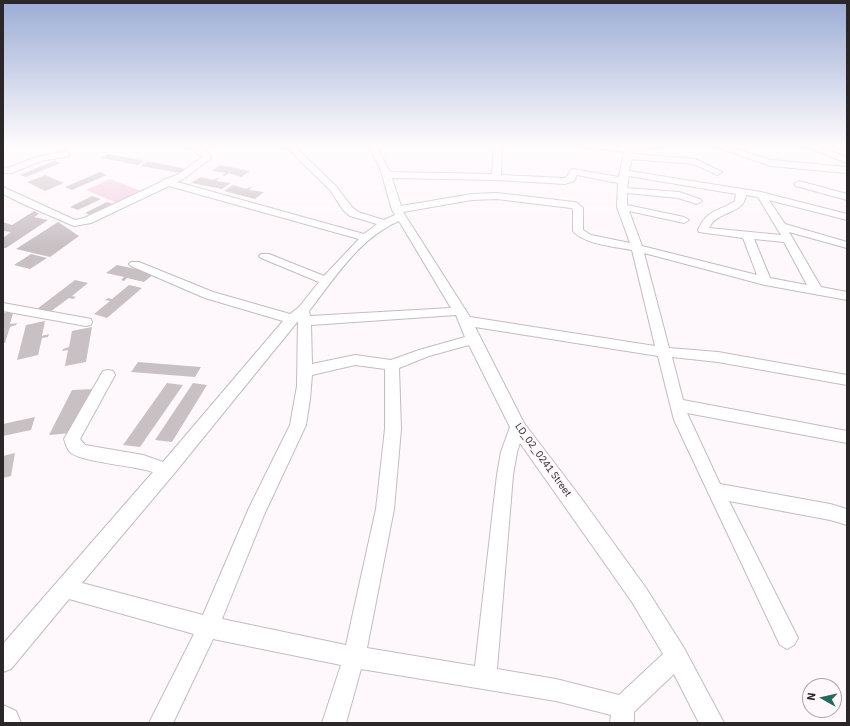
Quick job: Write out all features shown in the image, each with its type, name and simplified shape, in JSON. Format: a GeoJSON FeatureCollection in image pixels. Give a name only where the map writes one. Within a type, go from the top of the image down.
{"type":"FeatureCollection","features":[{"type":"Feature","properties":{"kind":"street"},"geometry":{"type":"LineString","coordinates":[[3,190],[74,223],[79,223],[87,221],[174,179]]}},
{"type":"Feature","properties":{"kind":"street"},"geometry":{"type":"LineString","coordinates":[[323,179],[333,188],[347,208],[354,214],[384,222]]}},
{"type":"Feature","properties":{"kind":"street","name":"LD_02_0241 Street"},"geometry":{"type":"LineString","coordinates":[[388,179],[399,213],[463,316],[473,339],[518,427],[575,504],[639,595],[676,656],[712,723]]}},
{"type":"Feature","properties":{"kind":"street"},"geometry":{"type":"LineString","coordinates":[[528,179],[565,181],[571,179]]}},
{"type":"Feature","properties":{"kind":"street"},"geometry":{"type":"LineString","coordinates":[[613,179],[679,195],[697,201]]}},
{"type":"Feature","properties":{"kind":"street"},"geometry":{"type":"LineString","coordinates":[[624,181],[761,195],[847,217]]}},
{"type":"Feature","properties":{"kind":"street"},"geometry":{"type":"LineString","coordinates":[[624,181],[622,207],[637,248],[682,420],[787,638]]}},
{"type":"Feature","properties":{"kind":"street"},"geometry":{"type":"LineString","coordinates":[[166,182],[365,237]]}},
{"type":"Feature","properties":{"kind":"street"},"geometry":{"type":"LineString","coordinates":[[799,184],[847,197]]}},
{"type":"Feature","properties":{"kind":"street"},"geometry":{"type":"LineString","coordinates":[[741,192],[741,201],[738,204],[717,212],[709,220],[704,230],[787,239]]}},
{"type":"Feature","properties":{"kind":"street"},"geometry":{"type":"LineString","coordinates":[[761,195],[781,226],[816,290]]}},
{"type":"Feature","properties":{"kind":"street"},"geometry":{"type":"LineString","coordinates":[[3,661],[365,237],[384,222],[399,213],[472,197],[498,196],[574,205],[578,208],[578,231],[587,237],[637,248],[766,281],[847,296]]}},
{"type":"Feature","properties":{"kind":"street"},"geometry":{"type":"LineString","coordinates":[[622,207],[684,220]]}},
{"type":"Feature","properties":{"kind":"street"},"geometry":{"type":"LineString","coordinates":[[781,226],[847,245]]}},
{"type":"Feature","properties":{"kind":"street"},"geometry":{"type":"LineString","coordinates":[[747,235],[766,281]]}},
{"type":"Feature","properties":{"kind":"street"},"geometry":{"type":"LineString","coordinates":[[265,256],[327,281]]}},
{"type":"Feature","properties":{"kind":"street"},"geometry":{"type":"LineString","coordinates":[[135,264],[209,294],[299,316],[463,316],[643,350],[718,357],[847,380]]}},
{"type":"Feature","properties":{"kind":"street"},"geometry":{"type":"LineString","coordinates":[[3,307],[86,322]]}},
{"type":"Feature","properties":{"kind":"street"},"geometry":{"type":"LineString","coordinates":[[161,723],[208,627],[255,514],[298,425],[301,414],[305,371],[299,316]]}},
{"type":"Feature","properties":{"kind":"street"},"geometry":{"type":"LineString","coordinates":[[305,371],[355,360],[368,363],[392,365],[424,353],[473,339]]}},
{"type":"Feature","properties":{"kind":"street"},"geometry":{"type":"LineString","coordinates":[[334,723],[354,657],[385,509],[393,429],[392,365]]}},
{"type":"Feature","properties":{"kind":"street"},"geometry":{"type":"LineString","coordinates":[[108,375],[72,439],[75,447],[80,451],[143,462],[167,470]]}},
{"type":"Feature","properties":{"kind":"street"},"geometry":{"type":"LineString","coordinates":[[677,405],[847,437]]}},
{"type":"Feature","properties":{"kind":"street"},"geometry":{"type":"LineString","coordinates":[[484,678],[505,475],[509,452],[518,427]]}},
{"type":"Feature","properties":{"kind":"street"},"geometry":{"type":"LineString","coordinates":[[716,490],[830,512],[847,517]]}},
{"type":"Feature","properties":{"kind":"street"},"geometry":{"type":"LineString","coordinates":[[64,588],[208,627],[354,657],[556,690],[623,715],[676,656]]}},
{"type":"Feature","properties":{"kind":"shaded area"},"geometry":{"type":"Polygon","coordinates":[[[110,179],[141,191],[117,203],[86,190],[110,179]]]}},
{"type":"Feature","properties":{"kind":"building"},"geometry":{"type":"Polygon","coordinates":[[[35,179],[54,179],[64,183],[45,191],[27,182],[35,179]]]}},
{"type":"Feature","properties":{"kind":"building"},"geometry":{"type":"Polygon","coordinates":[[[84,179],[98,179],[72,190],[65,187],[84,179]]]}},
{"type":"Feature","properties":{"kind":"building"},"geometry":{"type":"Polygon","coordinates":[[[198,179],[219,179],[216,181],[231,183],[222,189],[191,183],[198,179]]]}},
{"type":"Feature","properties":{"kind":"building"},"geometry":{"type":"Polygon","coordinates":[[[233,185],[246,189],[252,187],[249,190],[264,192],[255,199],[224,191],[233,185]]]}},
{"type":"Feature","properties":{"kind":"building"},"geometry":{"type":"Polygon","coordinates":[[[92,196],[101,199],[78,210],[70,207],[92,196]]]}},
{"type":"Feature","properties":{"kind":"building"},"geometry":{"type":"Polygon","coordinates":[[[107,202],[116,205],[93,216],[85,213],[107,202]]]}},
{"type":"Feature","properties":{"kind":"building"},"geometry":{"type":"Polygon","coordinates":[[[34,211],[39,214],[34,217],[48,220],[6,248],[3,248],[3,238],[11,232],[3,231],[3,222],[12,225],[34,211]]]}},
{"type":"Feature","properties":{"kind":"building"},"geometry":{"type":"Polygon","coordinates":[[[58,222],[79,236],[50,257],[16,249],[58,222]]]}},
{"type":"Feature","properties":{"kind":"building"},"geometry":{"type":"Polygon","coordinates":[[[31,254],[47,258],[30,269],[14,265],[31,254]]]}},
{"type":"Feature","properties":{"kind":"building"},"geometry":{"type":"Polygon","coordinates":[[[117,265],[155,273],[144,282],[127,278],[124,281],[121,280],[124,277],[106,273],[117,265]]]}},
{"type":"Feature","properties":{"kind":"building"},"geometry":{"type":"Polygon","coordinates":[[[75,280],[88,283],[72,296],[76,297],[73,299],[69,298],[50,312],[37,309],[75,280]]]}},
{"type":"Feature","properties":{"kind":"building"},"geometry":{"type":"Polygon","coordinates":[[[129,285],[142,288],[107,318],[94,314],[110,301],[105,300],[108,298],[112,299],[129,285]]]}},
{"type":"Feature","properties":{"kind":"building"},"geometry":{"type":"Polygon","coordinates":[[[14,310],[10,324],[17,323],[16,325],[10,327],[5,343],[3,343],[3,313],[14,310]]]}},
{"type":"Feature","properties":{"kind":"building"},"geometry":{"type":"Polygon","coordinates":[[[45,321],[42,336],[49,334],[48,337],[42,338],[38,355],[17,360],[26,325],[45,321]]]}},
{"type":"Feature","properties":{"kind":"building"},"geometry":{"type":"Polygon","coordinates":[[[92,327],[86,362],[65,366],[68,350],[62,351],[63,349],[69,347],[72,331],[92,327]]]}},
{"type":"Feature","properties":{"kind":"building"},"geometry":{"type":"Polygon","coordinates":[[[138,362],[201,367],[195,377],[131,372],[138,362]]]}},
{"type":"Feature","properties":{"kind":"building"},"geometry":{"type":"Polygon","coordinates":[[[167,383],[183,385],[140,447],[123,445],[167,383]]]}},
{"type":"Feature","properties":{"kind":"building"},"geometry":{"type":"Polygon","coordinates":[[[193,383],[207,385],[172,442],[155,440],[193,383]]]}},
{"type":"Feature","properties":{"kind":"building"},"geometry":{"type":"Polygon","coordinates":[[[94,389],[72,433],[49,435],[72,390],[94,389]]]}},
{"type":"Feature","properties":{"kind":"building"},"geometry":{"type":"Polygon","coordinates":[[[35,417],[31,430],[3,436],[3,424],[35,417]]]}},
{"type":"Feature","properties":{"kind":"building"},"geometry":{"type":"Polygon","coordinates":[[[15,453],[11,476],[3,478],[3,456],[15,453]]]}}]}
